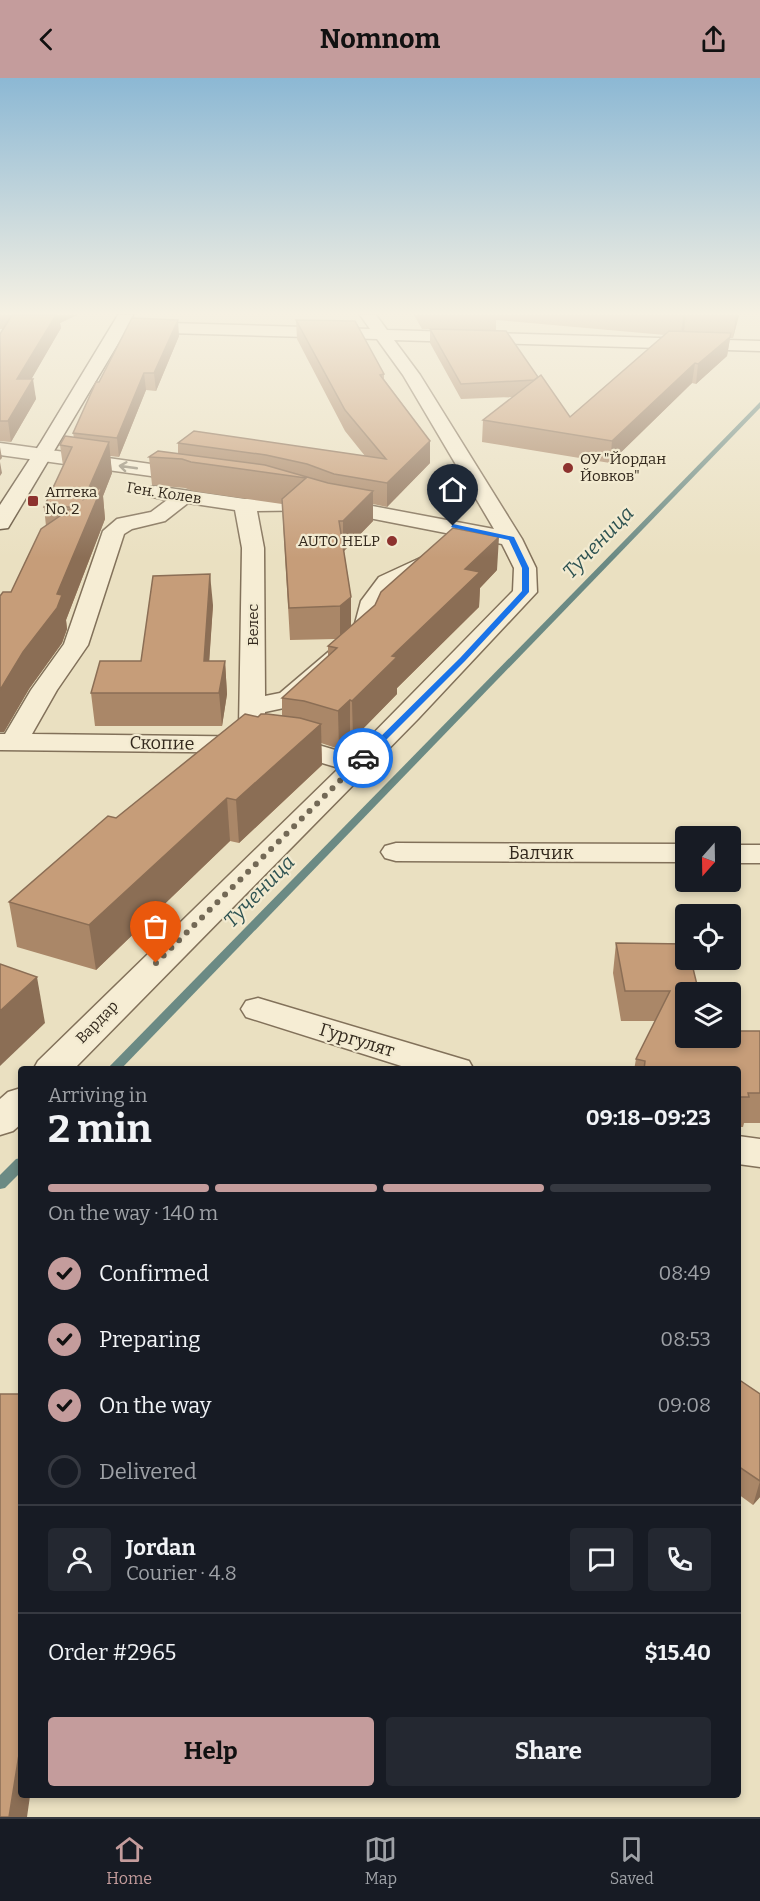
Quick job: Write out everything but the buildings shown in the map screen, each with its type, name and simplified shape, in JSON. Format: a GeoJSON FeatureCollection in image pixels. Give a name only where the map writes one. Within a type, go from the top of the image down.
{"type":"FeatureCollection","features":[{"type":"Feature","properties":{"kind":"street"},"geometry":{"type":"LineString","coordinates":[[0,523],[77,396]]}},
{"type":"Feature","properties":{"kind":"street","name":"Вардар"},"geometry":{"type":"LineString","coordinates":[[55,1066],[463,660],[525,592],[525,568],[511,538],[424,396]]}},
{"type":"Feature","properties":{"kind":"street","name":"Ген. Колев"},"geometry":{"type":"LineString","coordinates":[[0,449],[210,478]]}},
{"type":"Feature","properties":{"kind":"street","name":"Ген. Колев"},"geometry":{"type":"LineString","coordinates":[[267,486],[300,493],[329,504],[511,538]]}},
{"type":"Feature","properties":{"kind":"street","name":"Ген. Колев"},"geometry":{"type":"LineString","coordinates":[[137,489],[245,506],[329,504]]}},
{"type":"Feature","properties":{"kind":"street"},"geometry":{"type":"LineString","coordinates":[[7,742],[76,645],[114,531],[125,524],[158,517],[184,496]]}},
{"type":"Feature","properties":{"kind":"street","name":"Велес"},"geometry":{"type":"LineString","coordinates":[[245,506],[253,548],[252,745]]}},
{"type":"Feature","properties":{"kind":"street"},"geometry":{"type":"LineString","coordinates":[[253,707],[289,699],[365,634],[368,608],[379,592],[392,578],[433,563],[448,551],[453,540],[453,526]]}},
{"type":"Feature","properties":{"kind":"street","name":"Скопие"},"geometry":{"type":"LineString","coordinates":[[7,742],[252,745],[305,749],[357,765]]}},
{"type":"Feature","properties":{"kind":"street","name":"Балчик"},"geometry":{"type":"LineString","coordinates":[[396,852],[675,853]]}},
{"type":"Feature","properties":{"kind":"street"},"geometry":{"type":"LineString","coordinates":[[741,854],[760,854]]}},
{"type":"Feature","properties":{"kind":"street","name":"Гургулят"},"geometry":{"type":"LineString","coordinates":[[258,1009],[443,1066]]}},
{"type":"Feature","properties":{"kind":"street"},"geometry":{"type":"LineString","coordinates":[[0,1122],[18,1104]]}},
{"type":"Feature","properties":{"kind":"street"},"geometry":{"type":"LineString","coordinates":[[741,1150],[760,1153]]}},
{"type":"Feature","properties":{"kind":"waterway","name":"Тученица"},"geometry":{"type":"LineString","coordinates":[[116,1066],[760,404]]}},
{"type":"Feature","properties":{"kind":"waterway","name":"Тученица"},"geometry":{"type":"LineString","coordinates":[[0,1184],[18,1166]]}},
{"type":"Feature","properties":{"kind":"way so far"},"geometry":{"type":"LineString","coordinates":[[156,963],[197,925],[363,758]]}},
{"type":"Feature","properties":{"kind":"place","name":"ОУ \"Йордан Йовков\""},"geometry":{"type":"Point","coordinates":[568,468]}},
{"type":"Feature","properties":{"kind":"place","name":"Аптека No. 2"},"geometry":{"type":"Point","coordinates":[33,501]}},
{"type":"Feature","properties":{"kind":"place","name":"AUTO HELP"},"geometry":{"type":"Point","coordinates":[392,541]}},
{"type":"Feature","properties":{"kind":"route"},"geometry":{"type":"LineString","coordinates":[[363,758],[463,660],[525,592],[525,568],[511,538],[453,526]]}}]}
